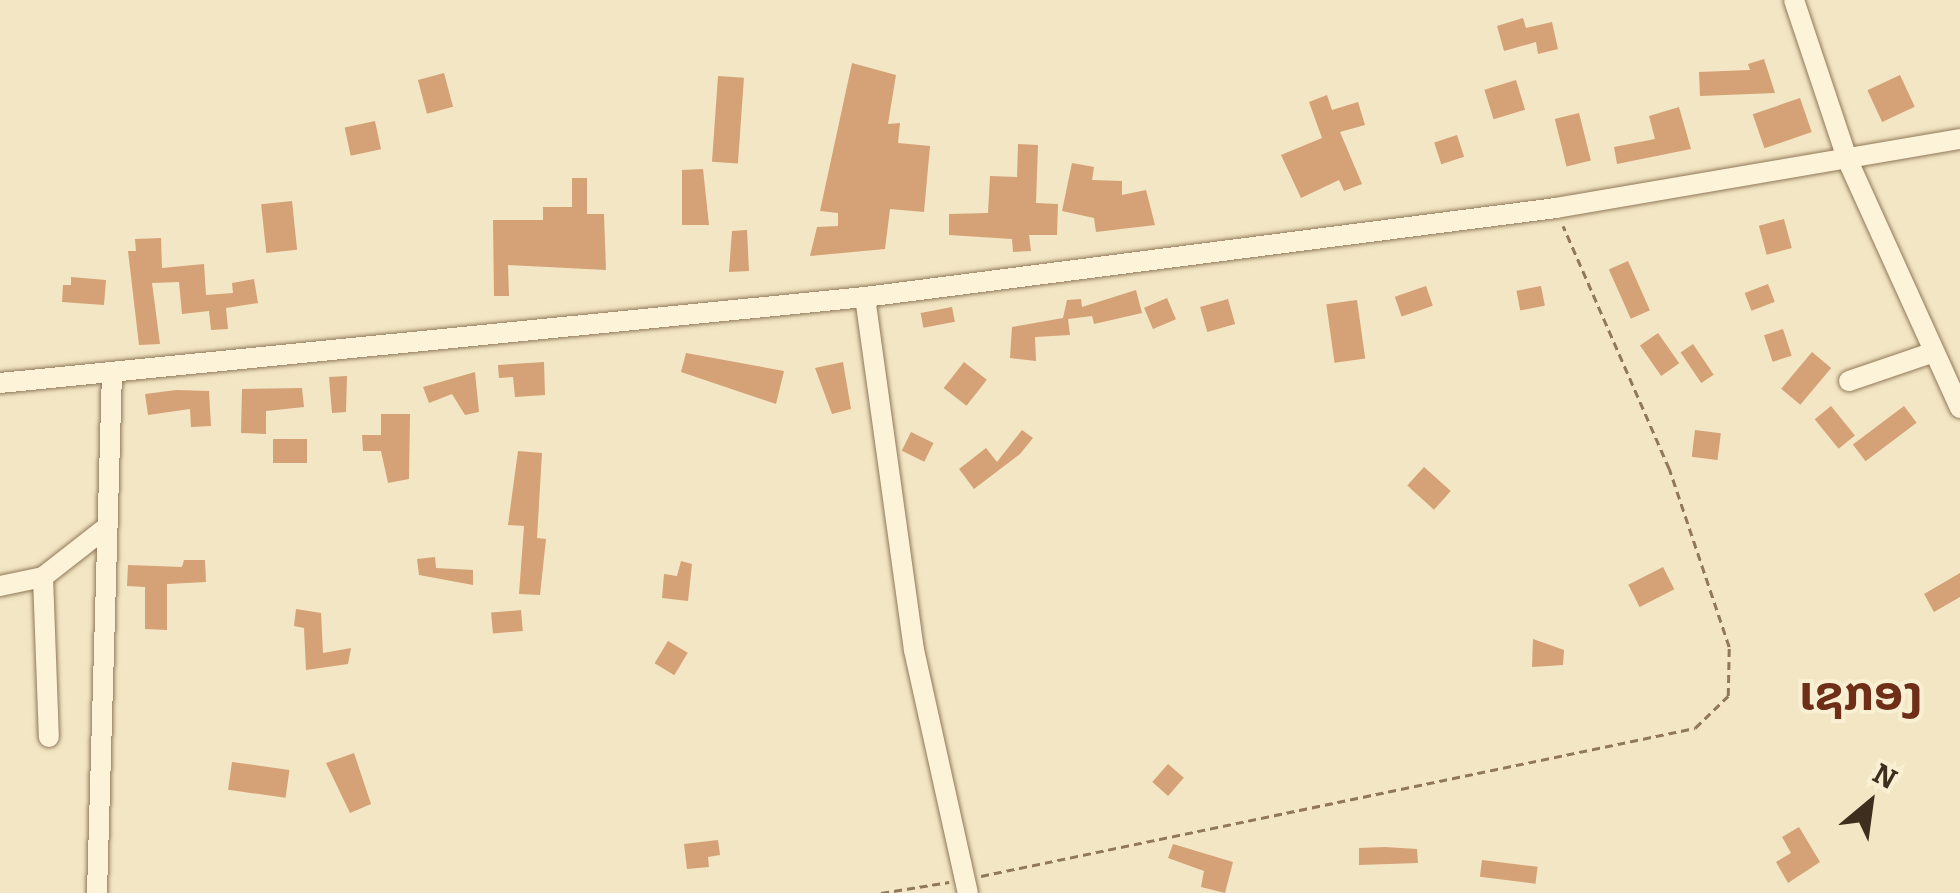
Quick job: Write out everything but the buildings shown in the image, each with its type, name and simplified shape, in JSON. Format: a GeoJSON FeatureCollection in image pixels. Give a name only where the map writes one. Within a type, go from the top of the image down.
{"type":"FeatureCollection","features":[{"type":"Feature","properties":{"kind":"street"},"geometry":{"type":"LineString","coordinates":[[1794,0],[1848,161],[1960,408]]}},
{"type":"Feature","properties":{"kind":"street"},"geometry":{"type":"LineString","coordinates":[[0,383],[865,297],[1556,208],[1848,161],[1960,138]]}},
{"type":"Feature","properties":{"kind":"street"},"geometry":{"type":"LineString","coordinates":[[865,297],[914,650],[967,886]]}},
{"type":"Feature","properties":{"kind":"street"},"geometry":{"type":"LineString","coordinates":[[1849,381],[1934,352]]}},
{"type":"Feature","properties":{"kind":"street"},"geometry":{"type":"LineString","coordinates":[[96,893],[112,372]]}},
{"type":"Feature","properties":{"kind":"street"},"geometry":{"type":"LineString","coordinates":[[0,586],[43,577],[108,527]]}},
{"type":"Feature","properties":{"kind":"street"},"geometry":{"type":"LineString","coordinates":[[43,577],[50,737]]}},
{"type":"Feature","properties":{"kind":"path"},"geometry":{"type":"LineString","coordinates":[[881,893],[967,886],[1695,728],[1728,696],[1728,647],[1669,469],[1556,208]]}},
{"type":"Feature","properties":{"kind":"district","name":"ເຊກອງ"},"geometry":{"type":"Point","coordinates":[1861,695]}}]}
